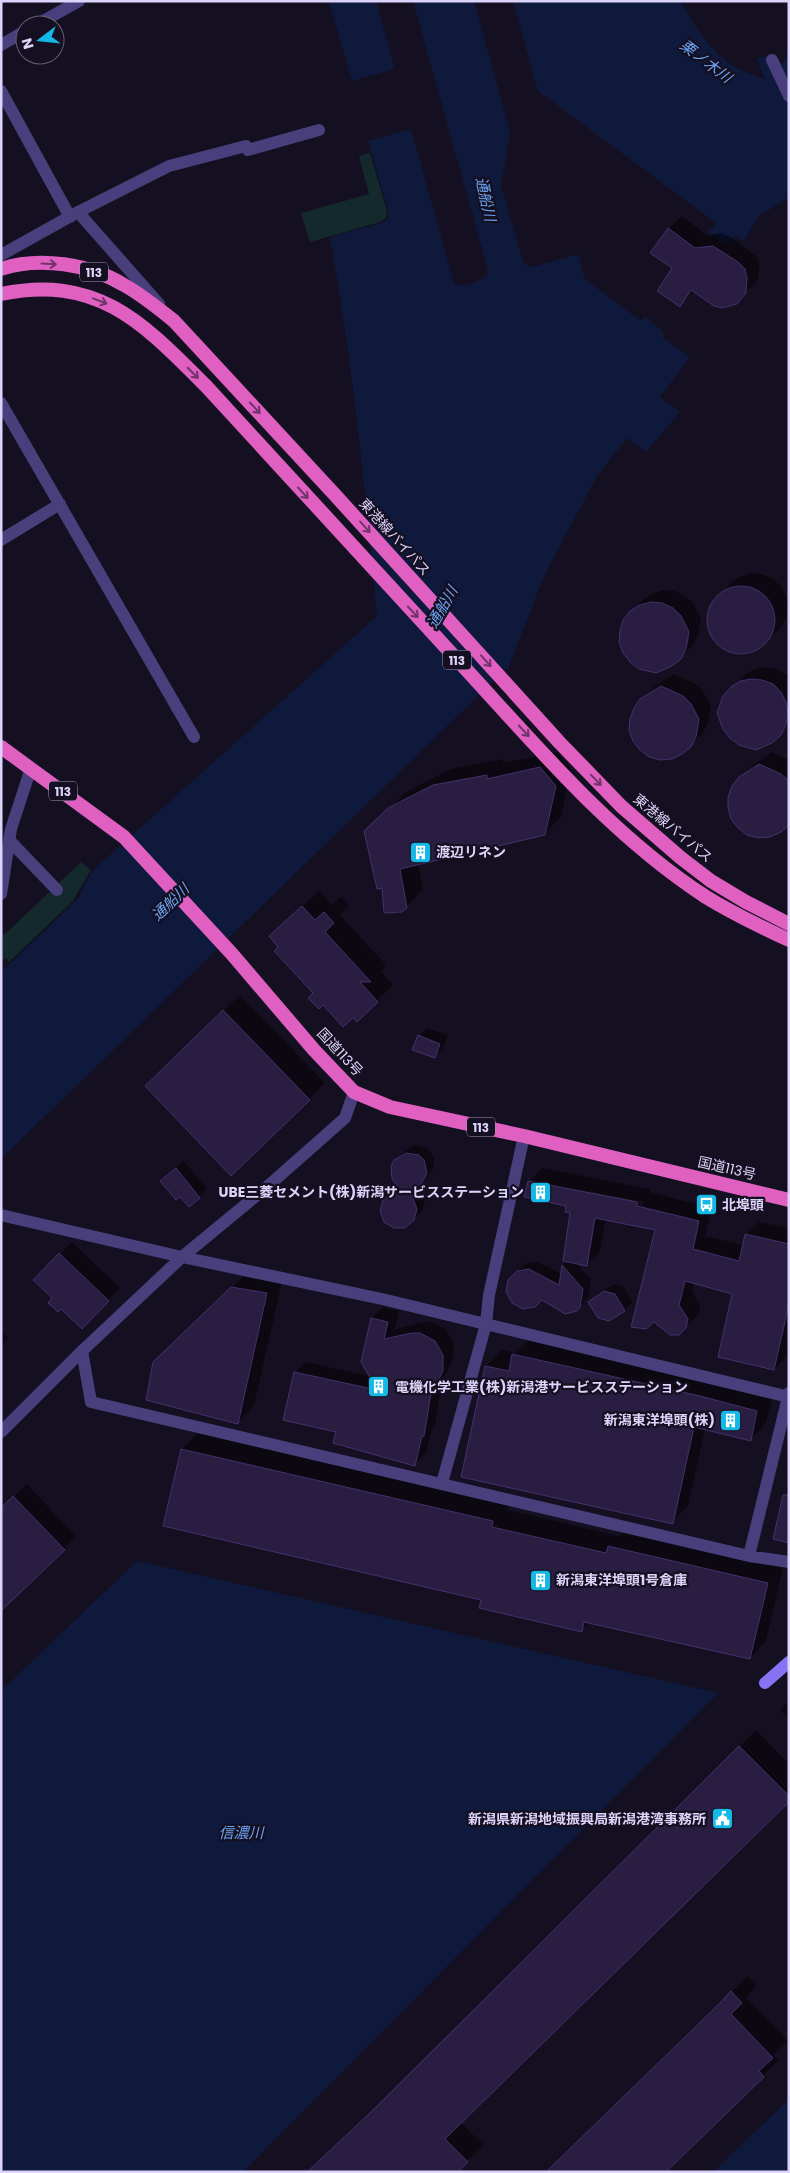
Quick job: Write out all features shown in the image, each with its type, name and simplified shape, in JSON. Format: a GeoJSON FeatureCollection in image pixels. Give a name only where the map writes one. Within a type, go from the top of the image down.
{"type":"FeatureCollection","features":[{"type":"Feature","properties":{"kind":"highway","name":"東港線バイパス"},"geometry":{"type":"LineString","coordinates":[[1,269],[27,264],[46,264],[70,266],[96,272],[122,284],[149,301],[174,321],[559,742],[621,806],[681,858],[711,881],[789,924]]}},
{"type":"Feature","properties":{"kind":"highway","name":"113"},"geometry":{"type":"LineString","coordinates":[[1,294],[29,289],[57,289],[82,294],[108,304],[134,319],[159,338],[206,386],[539,748],[608,820],[674,875],[706,897],[789,940]]}},
{"type":"Feature","properties":{"kind":"highway","name":"国道113号"},"geometry":{"type":"LineString","coordinates":[[1,747],[124,837],[232,954],[314,1050],[354,1092],[390,1108],[524,1136],[789,1200]]}},
{"type":"Feature","properties":{"kind":"main road"},"geometry":{"type":"LineString","coordinates":[[765,1683],[789,1662]]}},
{"type":"Feature","properties":{"kind":"street"},"geometry":{"type":"LineString","coordinates":[[54,15],[79,1]]}},
{"type":"Feature","properties":{"kind":"street"},"geometry":{"type":"LineString","coordinates":[[1,45],[15,37]]}},
{"type":"Feature","properties":{"kind":"street"},"geometry":{"type":"LineString","coordinates":[[772,60],[789,96]]}},
{"type":"Feature","properties":{"kind":"street"},"geometry":{"type":"LineString","coordinates":[[1,91],[74,214],[174,321]]}},
{"type":"Feature","properties":{"kind":"street"},"geometry":{"type":"LineString","coordinates":[[1,255],[74,214],[169,166],[246,146],[248,150],[319,130]]}},
{"type":"Feature","properties":{"kind":"street"},"geometry":{"type":"LineString","coordinates":[[1,402],[194,737]]}},
{"type":"Feature","properties":{"kind":"street"},"geometry":{"type":"LineString","coordinates":[[1,540],[60,504]]}},
{"type":"Feature","properties":{"kind":"street"},"geometry":{"type":"LineString","coordinates":[[1,894],[7,832],[31,768]]}},
{"type":"Feature","properties":{"kind":"street"},"geometry":{"type":"LineString","coordinates":[[7,832],[57,890]]}},
{"type":"Feature","properties":{"kind":"street"},"geometry":{"type":"LineString","coordinates":[[1,1432],[82,1351],[182,1257],[268,1186],[345,1118],[354,1092]]}},
{"type":"Feature","properties":{"kind":"street"},"geometry":{"type":"LineString","coordinates":[[442,1483],[486,1324],[489,1295],[524,1136]]}},
{"type":"Feature","properties":{"kind":"street"},"geometry":{"type":"LineString","coordinates":[[1,1215],[486,1324],[788,1396],[749,1556]]}},
{"type":"Feature","properties":{"kind":"street"},"geometry":{"type":"LineString","coordinates":[[82,1351],[91,1402],[749,1556],[789,1562]]}},
{"type":"Feature","properties":{"kind":"green space"},"geometry":{"type":"Polygon","coordinates":[[[370,153],[387,211],[386,218],[380,222],[310,242],[301,213],[369,194],[359,156],[370,153]]]}},
{"type":"Feature","properties":{"kind":"green space"},"geometry":{"type":"Polygon","coordinates":[[[81,862],[91,870],[72,902],[9,962],[6,958],[1,962],[1,934],[5,934],[81,862]]]}},
{"type":"Feature","properties":{"kind":"water"},"geometry":{"type":"Polygon","coordinates":[[[329,1],[376,1],[395,69],[352,81],[329,1]]]}},
{"type":"Feature","properties":{"kind":"water","name":"通船川"},"geometry":{"type":"Polygon","coordinates":[[[413,1],[474,1],[510,132],[501,186],[523,261],[526,265],[532,267],[578,254],[585,279],[641,321],[645,316],[664,333],[662,337],[690,357],[660,397],[680,412],[646,452],[627,438],[597,476],[545,574],[509,666],[1,1159],[1,972],[78,899],[92,871],[377,616],[352,379],[330,237],[382,223],[388,218],[388,210],[368,141],[411,129],[454,284],[467,285],[476,282],[487,275],[488,270],[413,1]]]}},
{"type":"Feature","properties":{"kind":"water","name":"栗ノ木川"},"geometry":{"type":"Polygon","coordinates":[[[513,1],[681,1],[705,40],[721,56],[739,69],[765,79],[757,59],[774,54],[780,65],[783,63],[789,50],[789,197],[758,217],[744,241],[735,235],[727,246],[709,232],[716,223],[538,91],[513,1]]]}},
{"type":"Feature","properties":{"kind":"water","name":"信濃川"},"geometry":{"type":"Polygon","coordinates":[[[137,1561],[718,1693],[243,2172],[1,2172],[1,1691],[137,1561]]]}},
{"type":"Feature","properties":{"kind":"water"},"geometry":{"type":"Polygon","coordinates":[[[789,2099],[789,2172],[713,2172],[789,2099]]]}},
{"type":"Feature","properties":{"kind":"building"},"geometry":{"type":"Polygon","coordinates":[[[668,228],[695,248],[713,246],[738,262],[745,269],[747,278],[746,293],[737,304],[722,308],[714,306],[691,290],[680,307],[657,291],[672,268],[650,253],[668,228]]]}},
{"type":"Feature","properties":{"kind":"building"},"geometry":{"type":"Polygon","coordinates":[[[734,586],[748,586],[760,591],[770,601],[775,613],[775,627],[770,639],[760,649],[748,654],[734,654],[722,649],[712,639],[707,627],[707,613],[712,601],[722,591],[734,586]]]}},
{"type":"Feature","properties":{"kind":"building"},"geometry":{"type":"Polygon","coordinates":[[[651,602],[662,603],[673,608],[681,616],[689,632],[686,649],[681,659],[672,666],[656,673],[639,669],[630,662],[623,653],[619,642],[623,620],[630,611],[640,605],[651,602]]]}},
{"type":"Feature","properties":{"kind":"building"},"geometry":{"type":"Polygon","coordinates":[[[751,679],[773,684],[781,692],[786,702],[788,714],[786,725],[781,735],[772,743],[756,750],[739,745],[730,738],[723,729],[717,713],[723,696],[731,687],[740,681],[751,679]]]}},
{"type":"Feature","properties":{"kind":"building"},"geometry":{"type":"Polygon","coordinates":[[[661,686],[683,696],[691,704],[699,719],[696,737],[691,747],[672,759],[660,760],[649,757],[640,750],[633,741],[629,730],[630,719],[640,699],[661,686]]]}},
{"type":"Feature","properties":{"kind":"building"},"geometry":{"type":"Polygon","coordinates":[[[759,764],[781,774],[789,781],[789,825],[781,832],[770,837],[759,838],[747,835],[731,819],[728,797],[732,786],[739,777],[759,764]]]}},
{"type":"Feature","properties":{"kind":"building","name":"渡辺リネン"},"geometry":{"type":"Polygon","coordinates":[[[540,767],[556,786],[545,835],[400,869],[407,908],[402,912],[384,913],[382,888],[377,889],[364,831],[388,808],[433,785],[487,775],[487,779],[540,767]]]}},
{"type":"Feature","properties":{"kind":"building"},"geometry":{"type":"Polygon","coordinates":[[[302,906],[315,920],[324,912],[334,923],[325,932],[371,982],[360,982],[378,1002],[357,1022],[353,1018],[343,1027],[323,1005],[319,1009],[308,998],[313,993],[274,951],[278,947],[269,936],[302,906]]]}},
{"type":"Feature","properties":{"kind":"building"},"geometry":{"type":"Polygon","coordinates":[[[223,1010],[310,1100],[231,1176],[145,1086],[223,1010]]]}},
{"type":"Feature","properties":{"kind":"building"},"geometry":{"type":"Polygon","coordinates":[[[418,1035],[440,1044],[435,1058],[412,1050],[418,1035]]]}},
{"type":"Feature","properties":{"kind":"building"},"geometry":{"type":"Polygon","coordinates":[[[406,1153],[419,1155],[424,1160],[427,1173],[421,1184],[410,1191],[417,1209],[414,1220],[405,1228],[394,1228],[384,1222],[380,1211],[383,1200],[398,1187],[392,1179],[391,1166],[394,1160],[406,1153]]]}},
{"type":"Feature","properties":{"kind":"building"},"geometry":{"type":"Polygon","coordinates":[[[176,1168],[200,1198],[189,1207],[180,1197],[176,1200],[160,1181],[176,1168]]]}},
{"type":"Feature","properties":{"kind":"building"},"geometry":{"type":"Polygon","coordinates":[[[528,1181],[637,1202],[637,1206],[699,1221],[693,1249],[739,1261],[745,1234],[789,1244],[789,1304],[774,1370],[718,1357],[732,1294],[685,1281],[679,1305],[688,1319],[686,1328],[679,1335],[670,1335],[654,1322],[646,1329],[631,1327],[655,1230],[595,1218],[587,1266],[563,1261],[570,1213],[565,1212],[566,1206],[524,1197],[528,1181]]]}},
{"type":"Feature","properties":{"kind":"building"},"geometry":{"type":"Polygon","coordinates":[[[59,1253],[109,1301],[82,1329],[61,1309],[58,1312],[48,1303],[52,1298],[33,1280],[59,1253]]]}},
{"type":"Feature","properties":{"kind":"building"},"geometry":{"type":"Polygon","coordinates":[[[562,1265],[583,1289],[580,1307],[577,1311],[565,1314],[542,1300],[535,1307],[523,1309],[512,1303],[506,1292],[508,1280],[517,1271],[529,1269],[559,1285],[562,1265]]]}},
{"type":"Feature","properties":{"kind":"building"},"geometry":{"type":"Polygon","coordinates":[[[231,1287],[267,1293],[238,1424],[146,1400],[153,1362],[231,1287]]]}},
{"type":"Feature","properties":{"kind":"building"},"geometry":{"type":"Polygon","coordinates":[[[604,1291],[615,1294],[625,1311],[609,1321],[598,1318],[588,1302],[604,1291]]]}},
{"type":"Feature","properties":{"kind":"building"},"geometry":{"type":"Polygon","coordinates":[[[371,1318],[388,1322],[384,1339],[420,1333],[435,1341],[443,1355],[443,1371],[431,1394],[424,1436],[422,1436],[415,1466],[333,1443],[336,1432],[283,1420],[294,1372],[377,1390],[361,1362],[371,1318]]]}},
{"type":"Feature","properties":{"kind":"building"},"geometry":{"type":"Polygon","coordinates":[[[512,1354],[700,1396],[757,1411],[751,1441],[694,1427],[673,1524],[461,1477],[485,1366],[509,1371],[512,1354]]]}},
{"type":"Feature","properties":{"kind":"building"},"geometry":{"type":"Polygon","coordinates":[[[181,1449],[493,1521],[492,1527],[606,1553],[608,1546],[768,1583],[750,1659],[584,1622],[582,1632],[479,1608],[481,1600],[163,1526],[181,1449]]]}},
{"type":"Feature","properties":{"kind":"building"},"geometry":{"type":"Polygon","coordinates":[[[783,1495],[789,1495],[789,1543],[773,1539],[783,1495]]]}},
{"type":"Feature","properties":{"kind":"building"},"geometry":{"type":"Polygon","coordinates":[[[13,1496],[65,1550],[1,1611],[1,1508],[13,1496]]]}},
{"type":"Feature","properties":{"kind":"building"},"geometry":{"type":"Polygon","coordinates":[[[739,1746],[789,1796],[789,1802],[445,2139],[468,2162],[458,2172],[307,2172],[371,2112],[739,1746]]]}},
{"type":"Feature","properties":{"kind":"building"},"geometry":{"type":"Polygon","coordinates":[[[731,1991],[742,2003],[731,2014],[773,2058],[759,2071],[764,2077],[666,2172],[546,2172],[720,2003],[731,1991]]]}},
{"type":"Feature","properties":{"kind":"place","name":"渡辺リネン"},"geometry":{"type":"Point","coordinates":[420,852]}},
{"type":"Feature","properties":{"kind":"place","name":"UBE三菱セメント(株)新潟サービスステーション"},"geometry":{"type":"Point","coordinates":[540,1192]}},
{"type":"Feature","properties":{"kind":"place","name":"北埠頭"},"geometry":{"type":"Point","coordinates":[706,1205]}},
{"type":"Feature","properties":{"kind":"place","name":"電機化学工業(株)新潟港サービスステーション"},"geometry":{"type":"Point","coordinates":[379,1387]}},
{"type":"Feature","properties":{"kind":"place","name":"新潟東洋埠頭(株)"},"geometry":{"type":"Point","coordinates":[731,1420]}},
{"type":"Feature","properties":{"kind":"place","name":"新潟東洋埠頭1号倉庫"},"geometry":{"type":"Point","coordinates":[540,1580]}},
{"type":"Feature","properties":{"kind":"place","name":"新潟県新潟地域振興局新潟港湾事務所"},"geometry":{"type":"Point","coordinates":[722,1819]}}]}
